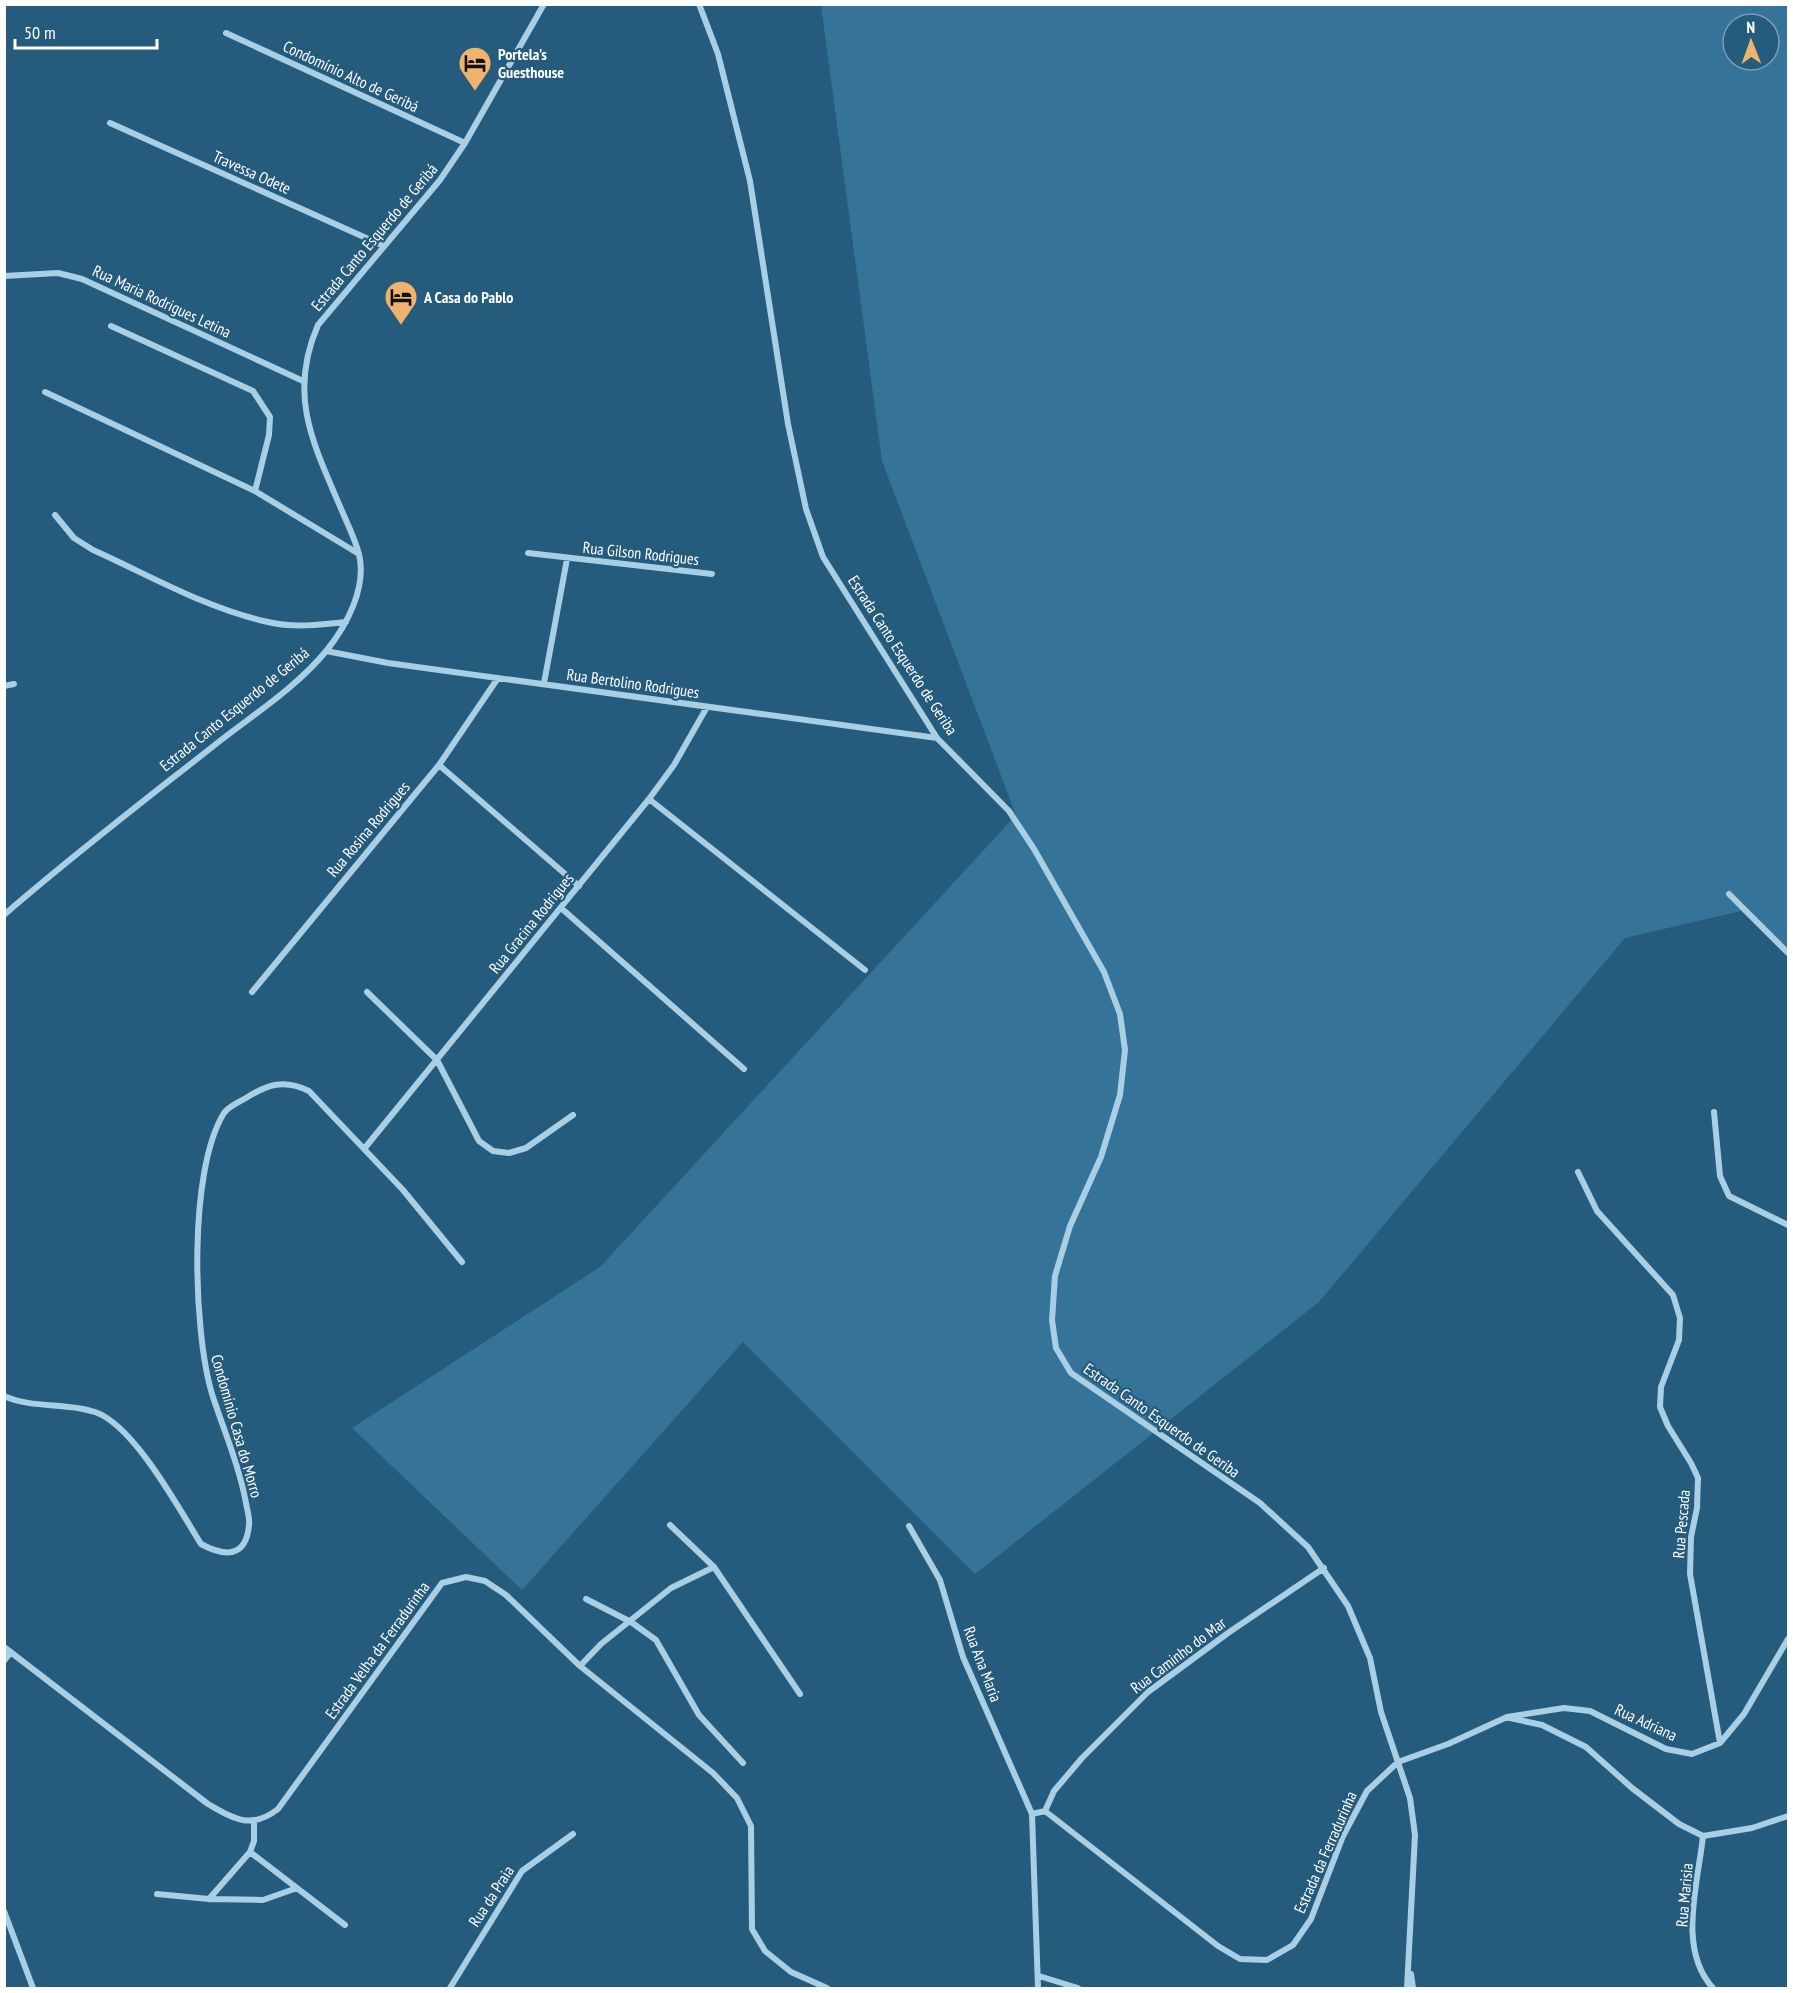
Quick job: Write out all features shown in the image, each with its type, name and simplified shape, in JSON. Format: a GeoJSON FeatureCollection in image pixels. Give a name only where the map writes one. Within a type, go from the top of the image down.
{"type":"FeatureCollection","features":[{"type":"Feature","properties":{"kind":"street","name":"Estrada Canto Esquerdo de Geribá"},"geometry":{"type":"LineString","coordinates":[[4,915],[61,866],[288,687],[327,651],[346,622],[356,599],[360,579],[359,555],[316,450],[305,407],[303,381],[309,347],[318,325],[440,180],[465,143],[544,4]]}},
{"type":"Feature","properties":{"kind":"street","name":"Estrada Canto Esquerdo de Geriba"},"geometry":{"type":"LineString","coordinates":[[699,4],[718,54],[750,181],[788,424],[806,509],[824,557],[937,738],[1009,811],[1034,849],[1104,972],[1120,1014],[1125,1050],[1120,1095],[1101,1157],[1070,1226],[1055,1275],[1052,1320],[1056,1348],[1071,1373],[1260,1503],[1308,1547],[1348,1606],[1370,1658],[1381,1712],[1410,1798],[1415,1835],[1407,1989]]}},
{"type":"Feature","properties":{"kind":"street","name":"Condomínio Alto de Geribá"},"geometry":{"type":"LineString","coordinates":[[226,33],[465,143]]}},
{"type":"Feature","properties":{"kind":"street","name":"Travessa Odete"},"geometry":{"type":"LineString","coordinates":[[110,123],[384,246]]}},
{"type":"Feature","properties":{"kind":"street","name":"Rua Maria Rodrigues Letina"},"geometry":{"type":"LineString","coordinates":[[4,276],[58,273],[82,279],[303,381]]}},
{"type":"Feature","properties":{"kind":"street"},"geometry":{"type":"LineString","coordinates":[[111,326],[253,391],[270,417],[269,435],[255,491]]}},
{"type":"Feature","properties":{"kind":"street"},"geometry":{"type":"LineString","coordinates":[[45,392],[255,491],[359,555]]}},
{"type":"Feature","properties":{"kind":"street"},"geometry":{"type":"LineString","coordinates":[[55,514],[74,538],[93,550],[231,611],[269,622],[310,626],[346,622]]}},
{"type":"Feature","properties":{"kind":"street","name":"Rua Gilson Rodrigues"},"geometry":{"type":"LineString","coordinates":[[528,553],[712,574]]}},
{"type":"Feature","properties":{"kind":"street","name":"Rua Gilson Rodrigues"},"geometry":{"type":"LineString","coordinates":[[544,683],[567,559]]}},
{"type":"Feature","properties":{"kind":"street","name":"Rua Bertolino Rodrigues"},"geometry":{"type":"LineString","coordinates":[[327,651],[388,663],[937,738]]}},
{"type":"Feature","properties":{"kind":"street","name":"Rua Rosina Rodrigues"},"geometry":{"type":"LineString","coordinates":[[252,992],[438,765],[498,678]]}},
{"type":"Feature","properties":{"kind":"street"},"geometry":{"type":"LineString","coordinates":[[4,686],[14,684]]}},
{"type":"Feature","properties":{"kind":"street","name":"Rua Gracina Rodrigues"},"geometry":{"type":"LineString","coordinates":[[364,1149],[649,798],[674,765],[707,707]]}},
{"type":"Feature","properties":{"kind":"street"},"geometry":{"type":"LineString","coordinates":[[438,765],[579,886]]}},
{"type":"Feature","properties":{"kind":"street"},"geometry":{"type":"LineString","coordinates":[[649,798],[865,970]]}},
{"type":"Feature","properties":{"kind":"street"},"geometry":{"type":"LineString","coordinates":[[1729,894],[1788,953]]}},
{"type":"Feature","properties":{"kind":"street"},"geometry":{"type":"LineString","coordinates":[[561,908],[744,1069]]}},
{"type":"Feature","properties":{"kind":"street"},"geometry":{"type":"LineString","coordinates":[[367,992],[437,1060],[480,1141],[493,1151],[509,1153],[526,1148],[573,1115]]}},
{"type":"Feature","properties":{"kind":"street","name":"Condomínio Casa do Morro"},"geometry":{"type":"LineString","coordinates":[[4,1396],[19,1402],[96,1412],[124,1429],[174,1500],[201,1544],[217,1553],[233,1553],[245,1543],[250,1523],[241,1474],[212,1394],[201,1346],[196,1270],[210,1142],[225,1111],[266,1085],[295,1084],[309,1091],[403,1190],[462,1262]]}},
{"type":"Feature","properties":{"kind":"street"},"geometry":{"type":"LineString","coordinates":[[1714,1112],[1720,1176],[1729,1196],[1788,1225]]}},
{"type":"Feature","properties":{"kind":"street","name":"Rua Pescada"},"geometry":{"type":"LineString","coordinates":[[1578,1173],[1597,1211],[1673,1295],[1680,1318],[1679,1340],[1661,1387],[1660,1407],[1668,1426],[1698,1478],[1697,1508],[1691,1537],[1690,1574],[1720,1743]]}},
{"type":"Feature","properties":{"kind":"street"},"geometry":{"type":"LineString","coordinates":[[670,1525],[714,1567],[800,1694]]}},
{"type":"Feature","properties":{"kind":"street","name":"Rua Ana Maria"},"geometry":{"type":"LineString","coordinates":[[909,1526],[940,1580],[963,1657],[1032,1814]]}},
{"type":"Feature","properties":{"kind":"street"},"geometry":{"type":"LineString","coordinates":[[580,1666],[601,1644],[631,1622],[670,1588],[714,1567]]}},
{"type":"Feature","properties":{"kind":"street","name":"Rua Caminho do Mar"},"geometry":{"type":"LineString","coordinates":[[1045,1811],[1054,1791],[1082,1758],[1148,1692],[1228,1633],[1324,1568]]}},
{"type":"Feature","properties":{"kind":"street","name":"Estrada Velha da Ferradurinha"},"geometry":{"type":"LineString","coordinates":[[254,1821],[267,1818],[278,1809],[442,1583],[466,1577],[485,1581],[506,1595],[580,1666],[697,1759],[737,1798],[751,1826],[752,1929],[765,1951],[791,1972],[826,1989]]}},
{"type":"Feature","properties":{"kind":"street"},"geometry":{"type":"LineString","coordinates":[[586,1599],[631,1622],[656,1640],[699,1715],[743,1763]]}},
{"type":"Feature","properties":{"kind":"street","name":"Rua Adriana"},"geometry":{"type":"LineString","coordinates":[[1507,1717],[1564,1708],[1590,1711],[1666,1749],[1692,1754],[1720,1743],[1744,1714],[1788,1639]]}},
{"type":"Feature","properties":{"kind":"street"},"geometry":{"type":"LineString","coordinates":[[4,1647],[208,1804],[235,1819],[254,1821],[254,1841],[250,1852],[209,1899]]}},
{"type":"Feature","properties":{"kind":"street"},"geometry":{"type":"LineString","coordinates":[[4,1661],[11,1652]]}},
{"type":"Feature","properties":{"kind":"street"},"geometry":{"type":"LineString","coordinates":[[1507,1717],[1542,1725],[1586,1748],[1679,1824],[1703,1836],[1752,1828],[1788,1815]]}},
{"type":"Feature","properties":{"kind":"street","name":"Estrada da Ferradurinha"},"geometry":{"type":"LineString","coordinates":[[1045,1811],[1218,1946],[1240,1959],[1266,1960],[1293,1945],[1311,1919],[1343,1836],[1367,1791],[1398,1762],[1448,1744],[1507,1717]]}},
{"type":"Feature","properties":{"kind":"street"},"geometry":{"type":"LineString","coordinates":[[1038,1989],[1032,1814],[1045,1811]]}},
{"type":"Feature","properties":{"kind":"street","name":"Rua da Praia"},"geometry":{"type":"LineString","coordinates":[[450,1989],[522,1871],[573,1834]]}},
{"type":"Feature","properties":{"kind":"street","name":"Rua Marisia"},"geometry":{"type":"LineString","coordinates":[[1703,1836],[1693,1917],[1694,1951],[1706,1980],[1713,1989]]}},
{"type":"Feature","properties":{"kind":"street"},"geometry":{"type":"LineString","coordinates":[[250,1852],[345,1925]]}},
{"type":"Feature","properties":{"kind":"street"},"geometry":{"type":"LineString","coordinates":[[157,1894],[209,1899],[263,1900],[297,1888]]}},
{"type":"Feature","properties":{"kind":"street"},"geometry":{"type":"LineString","coordinates":[[4,1911],[33,1989]]}},
{"type":"Feature","properties":{"kind":"street"},"geometry":{"type":"LineString","coordinates":[[1410,1962],[1413,1989]]}},
{"type":"Feature","properties":{"kind":"street"},"geometry":{"type":"LineString","coordinates":[[1039,1976],[1078,1989]]}},
{"type":"Feature","properties":{"kind":"shaded area"},"geometry":{"type":"Polygon","coordinates":[[[821,5],[1788,5],[1788,957],[1741,911],[1625,938],[1319,1302],[975,1574],[743,1342],[522,1590],[352,1428],[600,1267],[1016,815],[882,461],[821,5]]]}},
{"type":"Feature","properties":{"kind":"place","name":"Portela's Guesthouse"},"geometry":{"type":"Point","coordinates":[475,92]}},
{"type":"Feature","properties":{"kind":"place","name":"A Casa do Pablo"},"geometry":{"type":"Point","coordinates":[401,326]}}]}
